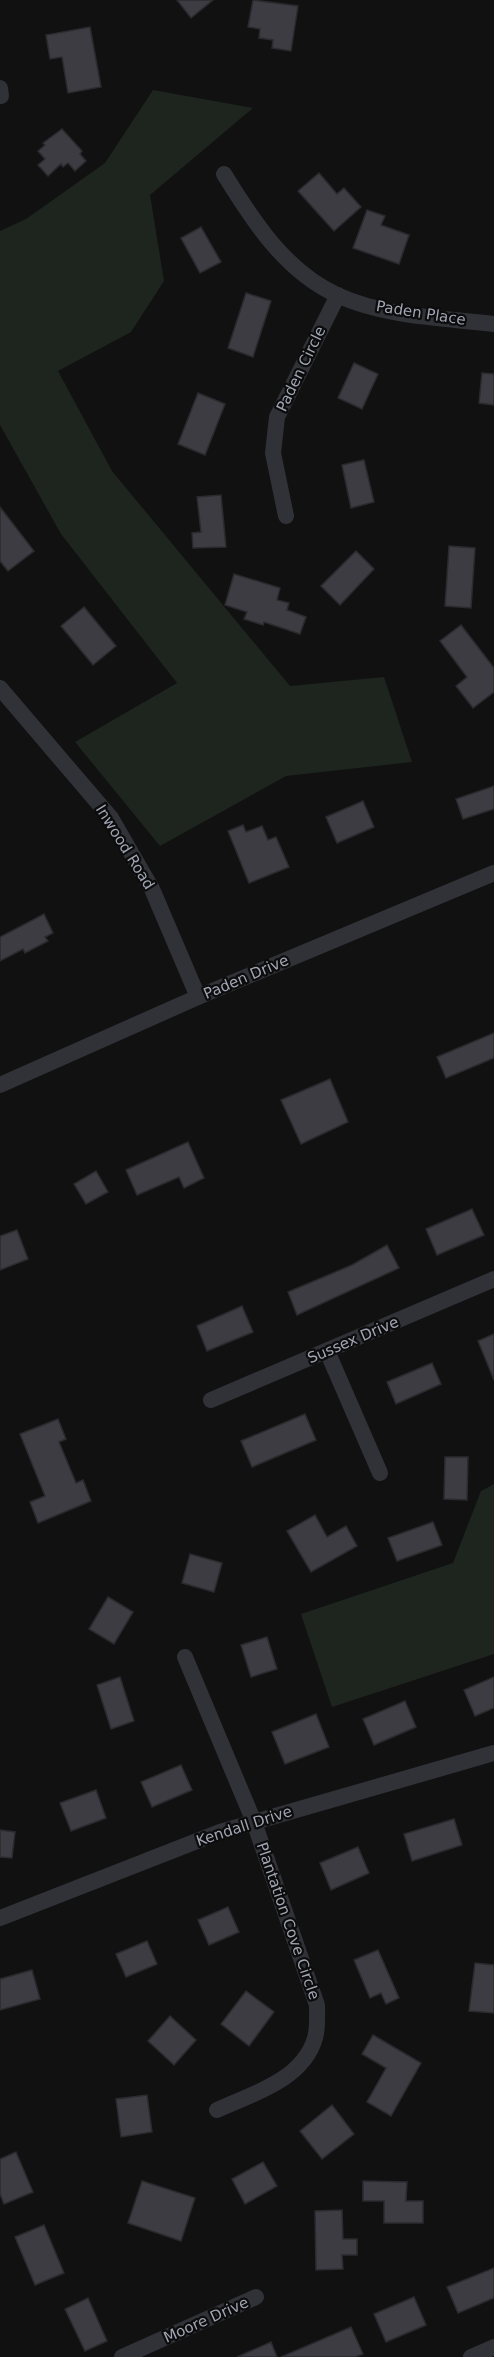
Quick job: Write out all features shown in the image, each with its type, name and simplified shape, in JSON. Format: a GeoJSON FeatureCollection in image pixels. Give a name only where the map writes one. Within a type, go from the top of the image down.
{"type":"FeatureCollection","features":[{"type":"Feature","properties":{"kind":"street","name":"Paden Place"},"geometry":{"type":"LineString","coordinates":[[224,174],[246,211],[277,250],[315,281],[338,295],[402,313],[494,324]]}},
{"type":"Feature","properties":{"kind":"street","name":"Paden Circle"},"geometry":{"type":"LineString","coordinates":[[286,516],[273,453],[277,417],[338,295]]}},
{"type":"Feature","properties":{"kind":"street","name":"Inwood Road"},"geometry":{"type":"LineString","coordinates":[[0,688],[111,818],[152,889],[198,997]]}},
{"type":"Feature","properties":{"kind":"street","name":"Paden Drive"},"geometry":{"type":"LineString","coordinates":[[0,1085],[198,997],[494,873]]}},
{"type":"Feature","properties":{"kind":"street","name":"Sussex Drive"},"geometry":{"type":"LineString","coordinates":[[211,1400],[494,1279]]}},
{"type":"Feature","properties":{"kind":"street"},"geometry":{"type":"LineString","coordinates":[[327,1351],[380,1473]]}},
{"type":"Feature","properties":{"kind":"street","name":"Plantation Cove Circle"},"geometry":{"type":"LineString","coordinates":[[184,1657],[254,1822],[317,2006],[316,2037],[299,2064],[287,2076],[217,2110]]}},
{"type":"Feature","properties":{"kind":"street","name":"Kendall Drive"},"geometry":{"type":"LineString","coordinates":[[0,1918],[220,1832],[494,1753]]}},
{"type":"Feature","properties":{"kind":"street","name":"Moore Drive"},"geometry":{"type":"LineString","coordinates":[[122,2357],[256,2297]]}},
{"type":"Feature","properties":{"kind":"street"},"geometry":{"type":"LineString","coordinates":[[471,2357],[494,2347]]}},
{"type":"Feature","properties":{"kind":"shaded area"},"geometry":{"type":"Polygon","coordinates":[[[153,90],[253,108],[150,195],[164,281],[131,332],[58,371],[112,471],[290,686],[384,677],[412,762],[286,776],[160,846],[75,742],[177,683],[61,534],[0,425],[0,231],[26,219],[105,163],[153,90]]]}},
{"type":"Feature","properties":{"kind":"shaded area"},"geometry":{"type":"Polygon","coordinates":[[[494,1484],[494,1654],[332,1707],[301,1614],[453,1563],[481,1491],[494,1484]]]}},
{"type":"Feature","properties":{"kind":"building"},"geometry":{"type":"Polygon","coordinates":[[[177,0],[213,0],[191,18],[177,0]]]}},
{"type":"Feature","properties":{"kind":"building"},"geometry":{"type":"Polygon","coordinates":[[[253,0],[298,6],[291,51],[272,48],[273,40],[259,38],[260,29],[248,27],[253,0]]]}},
{"type":"Feature","properties":{"kind":"building"},"geometry":{"type":"Polygon","coordinates":[[[90,27],[101,87],[68,93],[62,57],[50,59],[46,35],[90,27]]]}},
{"type":"Feature","properties":{"kind":"building"},"geometry":{"type":"Polygon","coordinates":[[[62,129],[82,151],[80,154],[86,161],[75,171],[68,163],[63,167],[61,164],[48,176],[38,165],[45,159],[38,151],[45,145],[43,143],[62,129]]]}},
{"type":"Feature","properties":{"kind":"building"},"geometry":{"type":"Polygon","coordinates":[[[319,173],[337,194],[344,188],[361,207],[334,231],[298,191],[319,173]]]}},
{"type":"Feature","properties":{"kind":"building"},"geometry":{"type":"Polygon","coordinates":[[[367,210],[385,216],[381,225],[409,235],[399,264],[353,248],[367,210]]]}},
{"type":"Feature","properties":{"kind":"building"},"geometry":{"type":"Polygon","coordinates":[[[201,227],[221,262],[200,273],[181,238],[201,227]]]}},
{"type":"Feature","properties":{"kind":"building"},"geometry":{"type":"Polygon","coordinates":[[[246,293],[271,301],[253,357],[228,348],[246,293]]]}},
{"type":"Feature","properties":{"kind":"building"},"geometry":{"type":"Polygon","coordinates":[[[354,363],[378,374],[362,409],[338,398],[354,363]]]}},
{"type":"Feature","properties":{"kind":"building"},"geometry":{"type":"Polygon","coordinates":[[[482,373],[494,374],[494,405],[479,403],[482,373]]]}},
{"type":"Feature","properties":{"kind":"building"},"geometry":{"type":"Polygon","coordinates":[[[198,393],[225,404],[205,455],[178,444],[198,393]]]}},
{"type":"Feature","properties":{"kind":"building"},"geometry":{"type":"Polygon","coordinates":[[[364,460],[374,502],[351,508],[342,465],[364,460]]]}},
{"type":"Feature","properties":{"kind":"building"},"geometry":{"type":"Polygon","coordinates":[[[221,495],[226,547],[193,548],[192,533],[201,532],[197,497],[221,495]]]}},
{"type":"Feature","properties":{"kind":"building"},"geometry":{"type":"Polygon","coordinates":[[[0,507],[34,551],[8,571],[0,561],[0,507]]]}},
{"type":"Feature","properties":{"kind":"building"},"geometry":{"type":"Polygon","coordinates":[[[449,546],[475,548],[471,608],[445,606],[449,546]]]}},
{"type":"Feature","properties":{"kind":"building"},"geometry":{"type":"Polygon","coordinates":[[[356,551],[374,569],[340,605],[321,586],[356,551]]]}},
{"type":"Feature","properties":{"kind":"building"},"geometry":{"type":"Polygon","coordinates":[[[234,574],[280,588],[277,600],[289,603],[287,610],[306,617],[300,634],[264,622],[263,625],[244,619],[247,612],[225,605],[234,574]]]}},
{"type":"Feature","properties":{"kind":"building"},"geometry":{"type":"Polygon","coordinates":[[[84,607],[116,646],[93,665],[61,626],[84,607]]]}},
{"type":"Feature","properties":{"kind":"building"},"geometry":{"type":"Polygon","coordinates":[[[461,625],[494,668],[494,692],[473,708],[456,686],[467,677],[440,641],[461,625]]]}},
{"type":"Feature","properties":{"kind":"building"},"geometry":{"type":"Polygon","coordinates":[[[494,786],[494,809],[463,819],[456,799],[494,786]]]}},
{"type":"Feature","properties":{"kind":"building"},"geometry":{"type":"Polygon","coordinates":[[[363,801],[374,827],[337,843],[326,817],[363,801]]]}},
{"type":"Feature","properties":{"kind":"building"},"geometry":{"type":"Polygon","coordinates":[[[243,825],[246,832],[262,826],[268,840],[276,837],[289,867],[249,883],[228,831],[243,825]]]}},
{"type":"Feature","properties":{"kind":"building"},"geometry":{"type":"Polygon","coordinates":[[[44,914],[53,933],[45,937],[48,941],[25,953],[23,949],[0,961],[0,937],[44,914]]]}},
{"type":"Feature","properties":{"kind":"building"},"geometry":{"type":"Polygon","coordinates":[[[494,1033],[494,1058],[446,1078],[437,1057],[494,1033]]]}},
{"type":"Feature","properties":{"kind":"building"},"geometry":{"type":"Polygon","coordinates":[[[330,1079],[348,1122],[301,1144],[281,1100],[330,1079]]]}},
{"type":"Feature","properties":{"kind":"building"},"geometry":{"type":"Polygon","coordinates":[[[188,1142],[204,1178],[184,1188],[179,1177],[137,1195],[126,1170],[188,1142]]]}},
{"type":"Feature","properties":{"kind":"building"},"geometry":{"type":"Polygon","coordinates":[[[96,1171],[108,1192],[86,1204],[74,1184],[96,1171]]]}},
{"type":"Feature","properties":{"kind":"building"},"geometry":{"type":"Polygon","coordinates":[[[472,1209],[484,1235],[437,1255],[426,1229],[472,1209]]]}},
{"type":"Feature","properties":{"kind":"building"},"geometry":{"type":"Polygon","coordinates":[[[17,1230],[28,1259],[0,1270],[0,1236],[17,1230]]]}},
{"type":"Feature","properties":{"kind":"building"},"geometry":{"type":"Polygon","coordinates":[[[387,1245],[399,1268],[297,1315],[288,1292],[352,1265],[387,1245]]]}},
{"type":"Feature","properties":{"kind":"building"},"geometry":{"type":"Polygon","coordinates":[[[242,1306],[253,1332],[207,1351],[197,1326],[242,1306]]]}},
{"type":"Feature","properties":{"kind":"building"},"geometry":{"type":"Polygon","coordinates":[[[494,1334],[494,1380],[478,1341],[494,1334]]]}},
{"type":"Feature","properties":{"kind":"building"},"geometry":{"type":"Polygon","coordinates":[[[432,1363],[441,1384],[396,1404],[387,1382],[432,1363]]]}},
{"type":"Feature","properties":{"kind":"building"},"geometry":{"type":"Polygon","coordinates":[[[305,1414],[316,1440],[252,1467],[241,1441],[305,1414]]]}},
{"type":"Feature","properties":{"kind":"building"},"geometry":{"type":"Polygon","coordinates":[[[58,1419],[66,1439],[59,1442],[76,1483],[83,1480],[91,1501],[38,1523],[30,1502],[45,1496],[20,1434],[58,1419]]]}},
{"type":"Feature","properties":{"kind":"building"},"geometry":{"type":"Polygon","coordinates":[[[445,1457],[468,1457],[467,1500],[444,1499],[445,1457]]]}},
{"type":"Feature","properties":{"kind":"building"},"geometry":{"type":"Polygon","coordinates":[[[315,1515],[327,1537],[346,1526],[357,1546],[311,1572],[287,1531],[315,1515]]]}},
{"type":"Feature","properties":{"kind":"building"},"geometry":{"type":"Polygon","coordinates":[[[433,1522],[442,1545],[397,1561],[388,1538],[433,1522]]]}},
{"type":"Feature","properties":{"kind":"building"},"geometry":{"type":"Polygon","coordinates":[[[190,1554],[222,1563],[214,1592],[182,1583],[190,1554]]]}},
{"type":"Feature","properties":{"kind":"building"},"geometry":{"type":"Polygon","coordinates":[[[108,1597],[133,1612],[114,1644],[89,1629],[108,1597]]]}},
{"type":"Feature","properties":{"kind":"building"},"geometry":{"type":"Polygon","coordinates":[[[267,1637],[277,1669],[251,1677],[241,1645],[267,1637]]]}},
{"type":"Feature","properties":{"kind":"building"},"geometry":{"type":"Polygon","coordinates":[[[120,1677],[134,1721],[111,1729],[97,1685],[120,1677]]]}},
{"type":"Feature","properties":{"kind":"building"},"geometry":{"type":"Polygon","coordinates":[[[494,1677],[494,1708],[475,1716],[464,1690],[494,1677]]]}},
{"type":"Feature","properties":{"kind":"building"},"geometry":{"type":"Polygon","coordinates":[[[405,1701],[416,1727],[374,1745],[363,1719],[405,1701]]]}},
{"type":"Feature","properties":{"kind":"building"},"geometry":{"type":"Polygon","coordinates":[[[316,1714],[329,1747],[285,1764],[272,1732],[316,1714]]]}},
{"type":"Feature","properties":{"kind":"building"},"geometry":{"type":"Polygon","coordinates":[[[181,1765],[192,1790],[152,1807],[141,1782],[181,1765]]]}},
{"type":"Feature","properties":{"kind":"building"},"geometry":{"type":"Polygon","coordinates":[[[96,1790],[106,1818],[71,1831],[60,1803],[96,1790]]]}},
{"type":"Feature","properties":{"kind":"building"},"geometry":{"type":"Polygon","coordinates":[[[454,1819],[462,1845],[412,1861],[404,1834],[454,1819]]]}},
{"type":"Feature","properties":{"kind":"building"},"geometry":{"type":"Polygon","coordinates":[[[0,1830],[15,1832],[12,1858],[0,1857],[0,1830]]]}},
{"type":"Feature","properties":{"kind":"building"},"geometry":{"type":"Polygon","coordinates":[[[358,1847],[369,1873],[331,1890],[320,1863],[358,1847]]]}},
{"type":"Feature","properties":{"kind":"building"},"geometry":{"type":"Polygon","coordinates":[[[228,1907],[239,1932],[209,1945],[198,1920],[228,1907]]]}},
{"type":"Feature","properties":{"kind":"building"},"geometry":{"type":"Polygon","coordinates":[[[147,1941],[157,1964],[126,1977],[116,1954],[147,1941]]]}},
{"type":"Feature","properties":{"kind":"building"},"geometry":{"type":"Polygon","coordinates":[[[378,1950],[399,1998],[386,2004],[381,1993],[370,1998],[354,1960],[378,1950]]]}},
{"type":"Feature","properties":{"kind":"building"},"geometry":{"type":"Polygon","coordinates":[[[475,1963],[494,1965],[494,2013],[469,2011],[475,1963]]]}},
{"type":"Feature","properties":{"kind":"building"},"geometry":{"type":"Polygon","coordinates":[[[32,1970],[40,1999],[0,2010],[0,1979],[32,1970]]]}},
{"type":"Feature","properties":{"kind":"building"},"geometry":{"type":"Polygon","coordinates":[[[246,1991],[274,2012],[249,2046],[221,2024],[246,1991]]]}},
{"type":"Feature","properties":{"kind":"building"},"geometry":{"type":"Polygon","coordinates":[[[170,2016],[196,2040],[174,2065],[148,2041],[170,2016]]]}},
{"type":"Feature","properties":{"kind":"building"},"geometry":{"type":"Polygon","coordinates":[[[373,2035],[421,2063],[391,2116],[367,2102],[386,2068],[362,2054],[373,2035]]]}},
{"type":"Feature","properties":{"kind":"building"},"geometry":{"type":"Polygon","coordinates":[[[147,2095],[152,2132],[121,2137],[116,2099],[147,2095]]]}},
{"type":"Feature","properties":{"kind":"building"},"geometry":{"type":"Polygon","coordinates":[[[332,2105],[354,2134],[322,2159],[300,2131],[332,2105]]]}},
{"type":"Feature","properties":{"kind":"building"},"geometry":{"type":"Polygon","coordinates":[[[16,2152],[33,2192],[4,2204],[0,2194],[0,2159],[16,2152]]]}},
{"type":"Feature","properties":{"kind":"building"},"geometry":{"type":"Polygon","coordinates":[[[263,2162],[277,2186],[245,2204],[232,2179],[263,2162]]]}},
{"type":"Feature","properties":{"kind":"building"},"geometry":{"type":"Polygon","coordinates":[[[142,2181],[195,2198],[181,2241],[128,2223],[142,2181]]]}},
{"type":"Feature","properties":{"kind":"building"},"geometry":{"type":"Polygon","coordinates":[[[363,2181],[407,2182],[406,2201],[423,2201],[423,2223],[384,2223],[384,2201],[363,2201],[363,2181]]]}},
{"type":"Feature","properties":{"kind":"building"},"geometry":{"type":"Polygon","coordinates":[[[342,2210],[343,2239],[357,2239],[357,2255],[342,2255],[343,2269],[316,2270],[315,2211],[342,2210]]]}},
{"type":"Feature","properties":{"kind":"building"},"geometry":{"type":"Polygon","coordinates":[[[44,2225],[64,2273],[35,2285],[15,2237],[44,2225]]]}},
{"type":"Feature","properties":{"kind":"building"},"geometry":{"type":"Polygon","coordinates":[[[494,2268],[494,2298],[458,2313],[447,2287],[494,2268]]]}},
{"type":"Feature","properties":{"kind":"building"},"geometry":{"type":"Polygon","coordinates":[[[414,2297],[426,2325],[386,2342],[374,2314],[414,2297]]]}},
{"type":"Feature","properties":{"kind":"building"},"geometry":{"type":"Polygon","coordinates":[[[88,2298],[107,2341],[85,2351],[65,2309],[88,2298]]]}},
{"type":"Feature","properties":{"kind":"building"},"geometry":{"type":"Polygon","coordinates":[[[351,2327],[363,2354],[355,2357],[281,2357],[351,2327]]]}},
{"type":"Feature","properties":{"kind":"building"},"geometry":{"type":"Polygon","coordinates":[[[271,2342],[277,2357],[237,2357],[271,2342]]]}}]}
